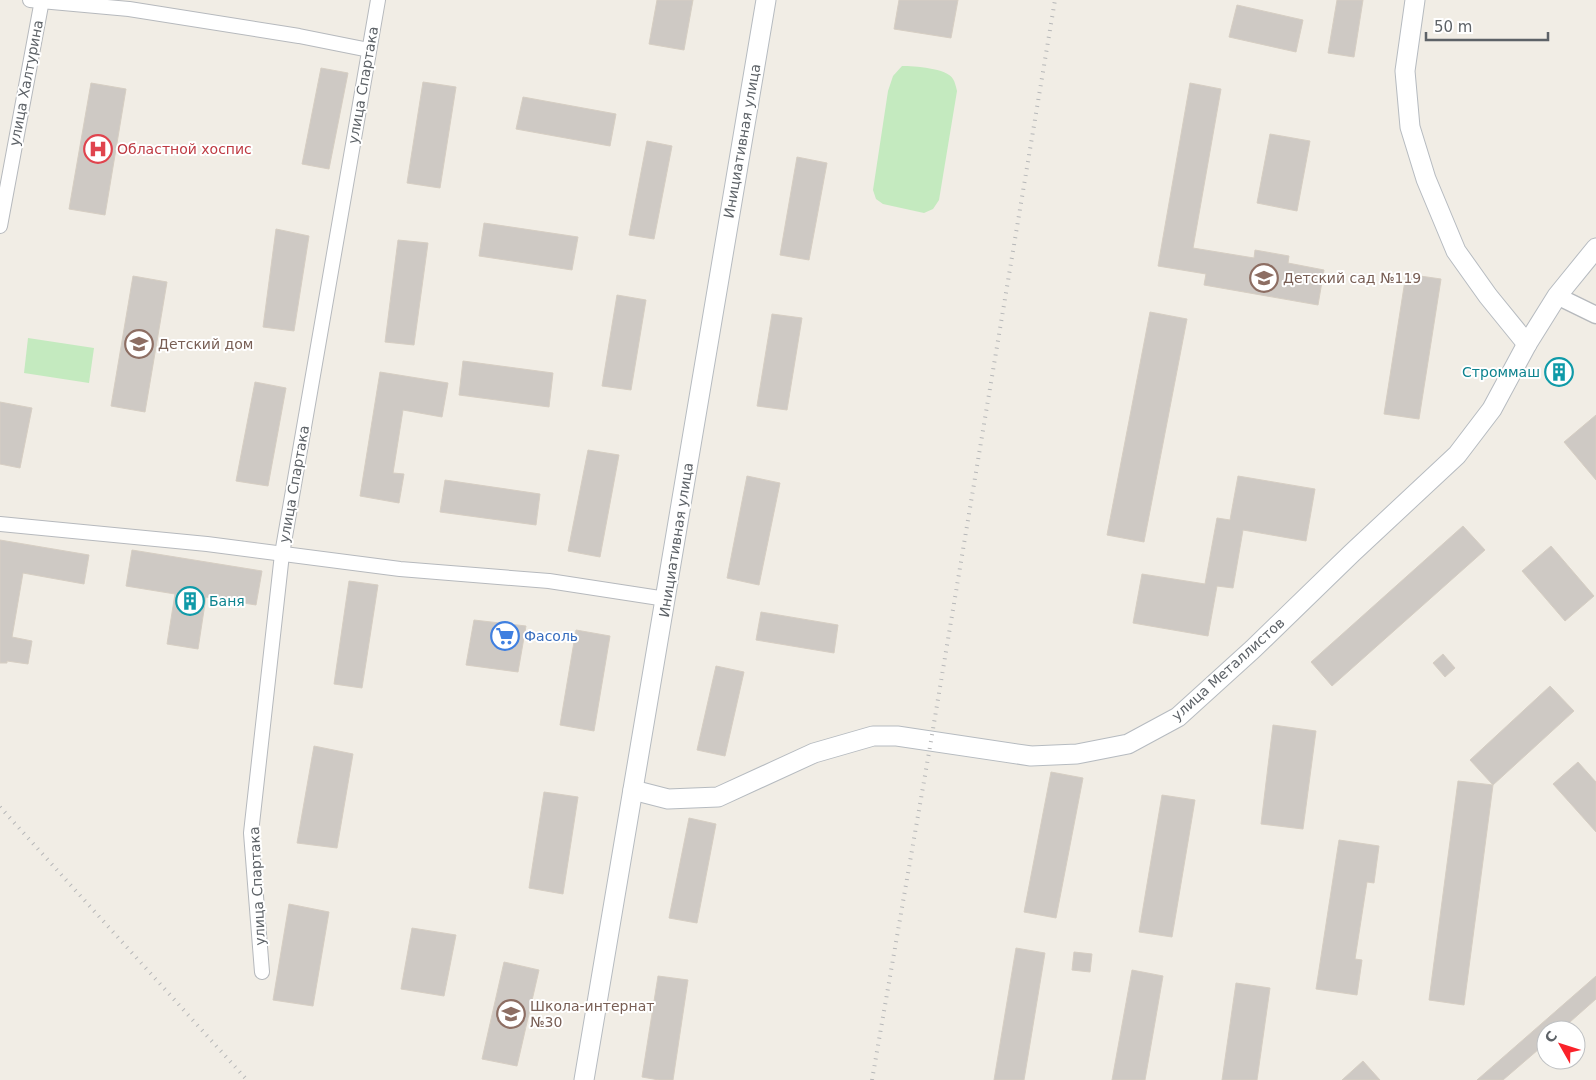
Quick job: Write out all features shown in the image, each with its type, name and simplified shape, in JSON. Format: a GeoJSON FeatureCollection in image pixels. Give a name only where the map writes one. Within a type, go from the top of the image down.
{"type":"FeatureCollection","features":[{"type":"Feature","properties":{"kind":"main road","name":"Инициативная улица"},"geometry":{"type":"LineString","coordinates":[[584,1080],[766,0]]}},
{"type":"Feature","properties":{"kind":"main road"},"geometry":{"type":"LineString","coordinates":[[1415,0],[1405,70],[1410,126],[1426,179],[1456,251],[1488,296],[1527,344]]}},
{"type":"Feature","properties":{"kind":"main road","name":"улица Металлистов"},"geometry":{"type":"LineString","coordinates":[[633,790],[668,799],[718,797],[814,753],[873,736],[897,736],[1031,756],[1077,754],[1128,744],[1178,717],[1253,649],[1457,455],[1492,410],[1527,344],[1557,296],[1596,248]]}},
{"type":"Feature","properties":{"kind":"street","name":"улица Спартака"},"geometry":{"type":"LineString","coordinates":[[262,972],[251,833],[282,554],[378,0]]}},
{"type":"Feature","properties":{"kind":"street"},"geometry":{"type":"LineString","coordinates":[[38,1],[129,9],[299,36],[369,50]]}},
{"type":"Feature","properties":{"kind":"street","name":"улица Халтурина"},"geometry":{"type":"LineString","coordinates":[[0,226],[38,1]]}},
{"type":"Feature","properties":{"kind":"street"},"geometry":{"type":"LineString","coordinates":[[1557,296],[1596,315]]}},
{"type":"Feature","properties":{"kind":"street"},"geometry":{"type":"LineString","coordinates":[[0,524],[208,544],[400,569],[549,581],[666,599]]}},
{"type":"Feature","properties":{"kind":"green space"},"geometry":{"type":"Polygon","coordinates":[[[902,66],[930,68],[944,72],[953,79],[957,91],[939,200],[933,209],[924,213],[883,204],[876,199],[873,190],[888,91],[893,76],[902,66]]]}},
{"type":"Feature","properties":{"kind":"green space"},"geometry":{"type":"Polygon","coordinates":[[[28,338],[94,348],[89,383],[24,373],[28,338]]]}},
{"type":"Feature","properties":{"kind":"building"},"geometry":{"type":"Polygon","coordinates":[[[657,0],[693,0],[684,50],[649,44],[657,0]]]}},
{"type":"Feature","properties":{"kind":"building"},"geometry":{"type":"Polygon","coordinates":[[[899,0],[958,0],[951,38],[894,29],[899,0]]]}},
{"type":"Feature","properties":{"kind":"building"},"geometry":{"type":"Polygon","coordinates":[[[1337,0],[1363,0],[1354,57],[1328,53],[1337,0]]]}},
{"type":"Feature","properties":{"kind":"building"},"geometry":{"type":"Polygon","coordinates":[[[1237,5],[1303,20],[1296,52],[1229,37],[1237,5]]]}},
{"type":"Feature","properties":{"kind":"building"},"geometry":{"type":"Polygon","coordinates":[[[321,68],[348,73],[329,169],[302,164],[321,68]]]}},
{"type":"Feature","properties":{"kind":"building"},"geometry":{"type":"Polygon","coordinates":[[[423,82],[456,87],[440,188],[407,183],[423,82]]]}},
{"type":"Feature","properties":{"kind":"building","name":"Областной хоспис"},"geometry":{"type":"Polygon","coordinates":[[[91,83],[126,89],[105,215],[69,209],[91,83]]]}},
{"type":"Feature","properties":{"kind":"building"},"geometry":{"type":"Polygon","coordinates":[[[1190,83],[1221,89],[1193,248],[1254,258],[1255,250],[1289,256],[1288,263],[1324,270],[1318,305],[1204,285],[1206,274],[1158,266],[1190,83]]]}},
{"type":"Feature","properties":{"kind":"building"},"geometry":{"type":"Polygon","coordinates":[[[523,97],[616,114],[610,146],[516,129],[523,97]]]}},
{"type":"Feature","properties":{"kind":"building"},"geometry":{"type":"Polygon","coordinates":[[[1270,134],[1310,141],[1297,211],[1257,203],[1270,134]]]}},
{"type":"Feature","properties":{"kind":"building"},"geometry":{"type":"Polygon","coordinates":[[[647,141],[672,146],[654,239],[629,235],[647,141]]]}},
{"type":"Feature","properties":{"kind":"building"},"geometry":{"type":"Polygon","coordinates":[[[797,157],[827,163],[809,260],[780,255],[797,157]]]}},
{"type":"Feature","properties":{"kind":"building"},"geometry":{"type":"Polygon","coordinates":[[[484,223],[578,237],[572,270],[479,256],[484,223]]]}},
{"type":"Feature","properties":{"kind":"building"},"geometry":{"type":"Polygon","coordinates":[[[276,229],[309,236],[294,331],[263,327],[276,229]]]}},
{"type":"Feature","properties":{"kind":"building"},"geometry":{"type":"Polygon","coordinates":[[[398,240],[428,243],[414,345],[385,342],[398,240]]]}},
{"type":"Feature","properties":{"kind":"building"},"geometry":{"type":"Polygon","coordinates":[[[1406,274],[1441,279],[1419,419],[1384,414],[1406,274]]]}},
{"type":"Feature","properties":{"kind":"building","name":"Детский дом"},"geometry":{"type":"Polygon","coordinates":[[[133,276],[167,282],[145,412],[111,406],[133,276]]]}},
{"type":"Feature","properties":{"kind":"building"},"geometry":{"type":"Polygon","coordinates":[[[617,295],[646,300],[631,390],[602,386],[617,295]]]}},
{"type":"Feature","properties":{"kind":"building"},"geometry":{"type":"Polygon","coordinates":[[[1150,312],[1187,319],[1144,542],[1107,535],[1150,312]]]}},
{"type":"Feature","properties":{"kind":"building"},"geometry":{"type":"Polygon","coordinates":[[[772,314],[802,318],[787,410],[757,406],[772,314]]]}},
{"type":"Feature","properties":{"kind":"building"},"geometry":{"type":"Polygon","coordinates":[[[463,361],[553,373],[549,407],[459,395],[463,361]]]}},
{"type":"Feature","properties":{"kind":"building","name":"Строммаш"},"geometry":{"type":"Polygon","coordinates":[[[1562,361],[1570,370],[1555,384],[1547,374],[1562,361]]]}},
{"type":"Feature","properties":{"kind":"building"},"geometry":{"type":"Polygon","coordinates":[[[380,372],[448,383],[442,417],[403,410],[393,473],[404,474],[399,503],[360,496],[380,372]]]}},
{"type":"Feature","properties":{"kind":"building"},"geometry":{"type":"Polygon","coordinates":[[[255,382],[286,388],[268,486],[236,481],[255,382]]]}},
{"type":"Feature","properties":{"kind":"building"},"geometry":{"type":"Polygon","coordinates":[[[0,402],[32,408],[20,468],[0,464],[0,402]]]}},
{"type":"Feature","properties":{"kind":"building"},"geometry":{"type":"Polygon","coordinates":[[[1596,415],[1596,480],[1564,442],[1596,415]]]}},
{"type":"Feature","properties":{"kind":"building"},"geometry":{"type":"Polygon","coordinates":[[[588,450],[619,455],[600,557],[568,551],[588,450]]]}},
{"type":"Feature","properties":{"kind":"building"},"geometry":{"type":"Polygon","coordinates":[[[747,476],[780,483],[759,585],[727,578],[747,476]]]}},
{"type":"Feature","properties":{"kind":"building"},"geometry":{"type":"Polygon","coordinates":[[[1238,476],[1315,489],[1306,541],[1243,530],[1233,588],[1217,586],[1208,636],[1133,623],[1142,574],[1205,584],[1217,518],[1230,520],[1238,476]]]}},
{"type":"Feature","properties":{"kind":"building"},"geometry":{"type":"Polygon","coordinates":[[[445,480],[540,494],[536,525],[440,512],[445,480]]]}},
{"type":"Feature","properties":{"kind":"building"},"geometry":{"type":"Polygon","coordinates":[[[1463,526],[1485,550],[1332,686],[1311,662],[1463,526]]]}},
{"type":"Feature","properties":{"kind":"building"},"geometry":{"type":"Polygon","coordinates":[[[0,540],[89,555],[84,584],[23,573],[12,637],[32,641],[28,664],[7,661],[7,663],[0,663],[0,540]]]}},
{"type":"Feature","properties":{"kind":"building"},"geometry":{"type":"Polygon","coordinates":[[[1551,546],[1594,596],[1565,621],[1522,571],[1551,546]]]}},
{"type":"Feature","properties":{"kind":"building","name":"Баня"},"geometry":{"type":"Polygon","coordinates":[[[132,550],[262,571],[256,605],[206,597],[198,649],[167,644],[175,594],[126,586],[132,550]]]}},
{"type":"Feature","properties":{"kind":"building"},"geometry":{"type":"Polygon","coordinates":[[[349,581],[378,585],[362,688],[334,684],[349,581]]]}},
{"type":"Feature","properties":{"kind":"building"},"geometry":{"type":"Polygon","coordinates":[[[761,612],[838,625],[834,653],[756,640],[761,612]]]}},
{"type":"Feature","properties":{"kind":"building"},"geometry":{"type":"Polygon","coordinates":[[[474,620],[526,626],[518,672],[466,665],[474,620]]]}},
{"type":"Feature","properties":{"kind":"building"},"geometry":{"type":"Polygon","coordinates":[[[576,630],[610,636],[594,731],[560,725],[576,630]]]}},
{"type":"Feature","properties":{"kind":"building"},"geometry":{"type":"Polygon","coordinates":[[[1443,654],[1455,668],[1445,677],[1433,663],[1443,654]]]}},
{"type":"Feature","properties":{"kind":"building"},"geometry":{"type":"Polygon","coordinates":[[[716,666],[744,672],[725,756],[697,750],[716,666]]]}},
{"type":"Feature","properties":{"kind":"building"},"geometry":{"type":"Polygon","coordinates":[[[1550,686],[1574,711],[1493,785],[1470,760],[1550,686]]]}},
{"type":"Feature","properties":{"kind":"building"},"geometry":{"type":"Polygon","coordinates":[[[1273,725],[1316,731],[1303,829],[1261,824],[1273,725]]]}},
{"type":"Feature","properties":{"kind":"building"},"geometry":{"type":"Polygon","coordinates":[[[314,746],[353,754],[337,848],[297,843],[314,746]]]}},
{"type":"Feature","properties":{"kind":"building"},"geometry":{"type":"Polygon","coordinates":[[[1578,762],[1596,782],[1596,832],[1553,784],[1578,762]]]}},
{"type":"Feature","properties":{"kind":"building"},"geometry":{"type":"Polygon","coordinates":[[[1051,772],[1083,778],[1056,918],[1024,912],[1051,772]]]}},
{"type":"Feature","properties":{"kind":"building"},"geometry":{"type":"Polygon","coordinates":[[[1458,781],[1493,785],[1464,1005],[1429,1000],[1458,781]]]}},
{"type":"Feature","properties":{"kind":"building"},"geometry":{"type":"Polygon","coordinates":[[[544,792],[578,797],[563,894],[529,888],[544,792]]]}},
{"type":"Feature","properties":{"kind":"building"},"geometry":{"type":"Polygon","coordinates":[[[1162,795],[1195,800],[1172,937],[1139,932],[1162,795]]]}},
{"type":"Feature","properties":{"kind":"building"},"geometry":{"type":"Polygon","coordinates":[[[689,818],[716,824],[697,923],[669,918],[689,818]]]}},
{"type":"Feature","properties":{"kind":"building"},"geometry":{"type":"Polygon","coordinates":[[[1339,840],[1379,846],[1374,883],[1367,882],[1355,959],[1362,960],[1357,995],[1316,989],[1339,840]]]}},
{"type":"Feature","properties":{"kind":"building"},"geometry":{"type":"Polygon","coordinates":[[[289,904],[329,912],[313,1006],[273,1000],[289,904]]]}},
{"type":"Feature","properties":{"kind":"building"},"geometry":{"type":"Polygon","coordinates":[[[412,928],[456,935],[444,996],[401,989],[412,928]]]}},
{"type":"Feature","properties":{"kind":"building"},"geometry":{"type":"Polygon","coordinates":[[[1016,948],[1045,953],[1024,1080],[994,1080],[1016,948]]]}},
{"type":"Feature","properties":{"kind":"building"},"geometry":{"type":"Polygon","coordinates":[[[1074,952],[1092,954],[1090,972],[1072,970],[1074,952]]]}},
{"type":"Feature","properties":{"kind":"building","name":"Школа-интернат №30"},"geometry":{"type":"Polygon","coordinates":[[[504,962],[539,970],[517,1066],[482,1059],[504,962]]]}},
{"type":"Feature","properties":{"kind":"building"},"geometry":{"type":"Polygon","coordinates":[[[1132,970],[1163,976],[1145,1080],[1112,1080],[1132,970]]]}},
{"type":"Feature","properties":{"kind":"building"},"geometry":{"type":"Polygon","coordinates":[[[658,976],[688,980],[673,1080],[642,1077],[658,976]]]}},
{"type":"Feature","properties":{"kind":"building"},"geometry":{"type":"Polygon","coordinates":[[[1596,976],[1596,999],[1572,1020],[1546,1020],[1596,976]]]}},
{"type":"Feature","properties":{"kind":"building"},"geometry":{"type":"Polygon","coordinates":[[[1236,983],[1270,988],[1257,1080],[1222,1080],[1236,983]]]}},
{"type":"Feature","properties":{"kind":"building"},"geometry":{"type":"Polygon","coordinates":[[[1536,1028],[1536,1052],[1503,1080],[1477,1080],[1536,1028]]]}},
{"type":"Feature","properties":{"kind":"building"},"geometry":{"type":"Polygon","coordinates":[[[1363,1061],[1380,1080],[1342,1080],[1363,1061]]]}},
{"type":"Feature","properties":{"kind":"railway"},"geometry":{"type":"LineString","coordinates":[[872,1080],[931,741],[1055,0]]}},
{"type":"Feature","properties":{"kind":"railway"},"geometry":{"type":"LineString","coordinates":[[0,807],[247,1080]]}},
{"type":"Feature","properties":{"kind":"place","name":"Областной хоспис"},"geometry":{"type":"Point","coordinates":[98,149]}},
{"type":"Feature","properties":{"kind":"place","name":"Детский сад №119"},"geometry":{"type":"Point","coordinates":[1264,278]}},
{"type":"Feature","properties":{"kind":"place","name":"Детский дом"},"geometry":{"type":"Point","coordinates":[139,344]}},
{"type":"Feature","properties":{"kind":"place","name":"Строммаш"},"geometry":{"type":"Point","coordinates":[1559,372]}},
{"type":"Feature","properties":{"kind":"place","name":"Баня"},"geometry":{"type":"Point","coordinates":[190,601]}},
{"type":"Feature","properties":{"kind":"place","name":"Фасоль"},"geometry":{"type":"Point","coordinates":[505,636]}},
{"type":"Feature","properties":{"kind":"place","name":"Школа-интернат №30"},"geometry":{"type":"Point","coordinates":[511,1014]}}]}
